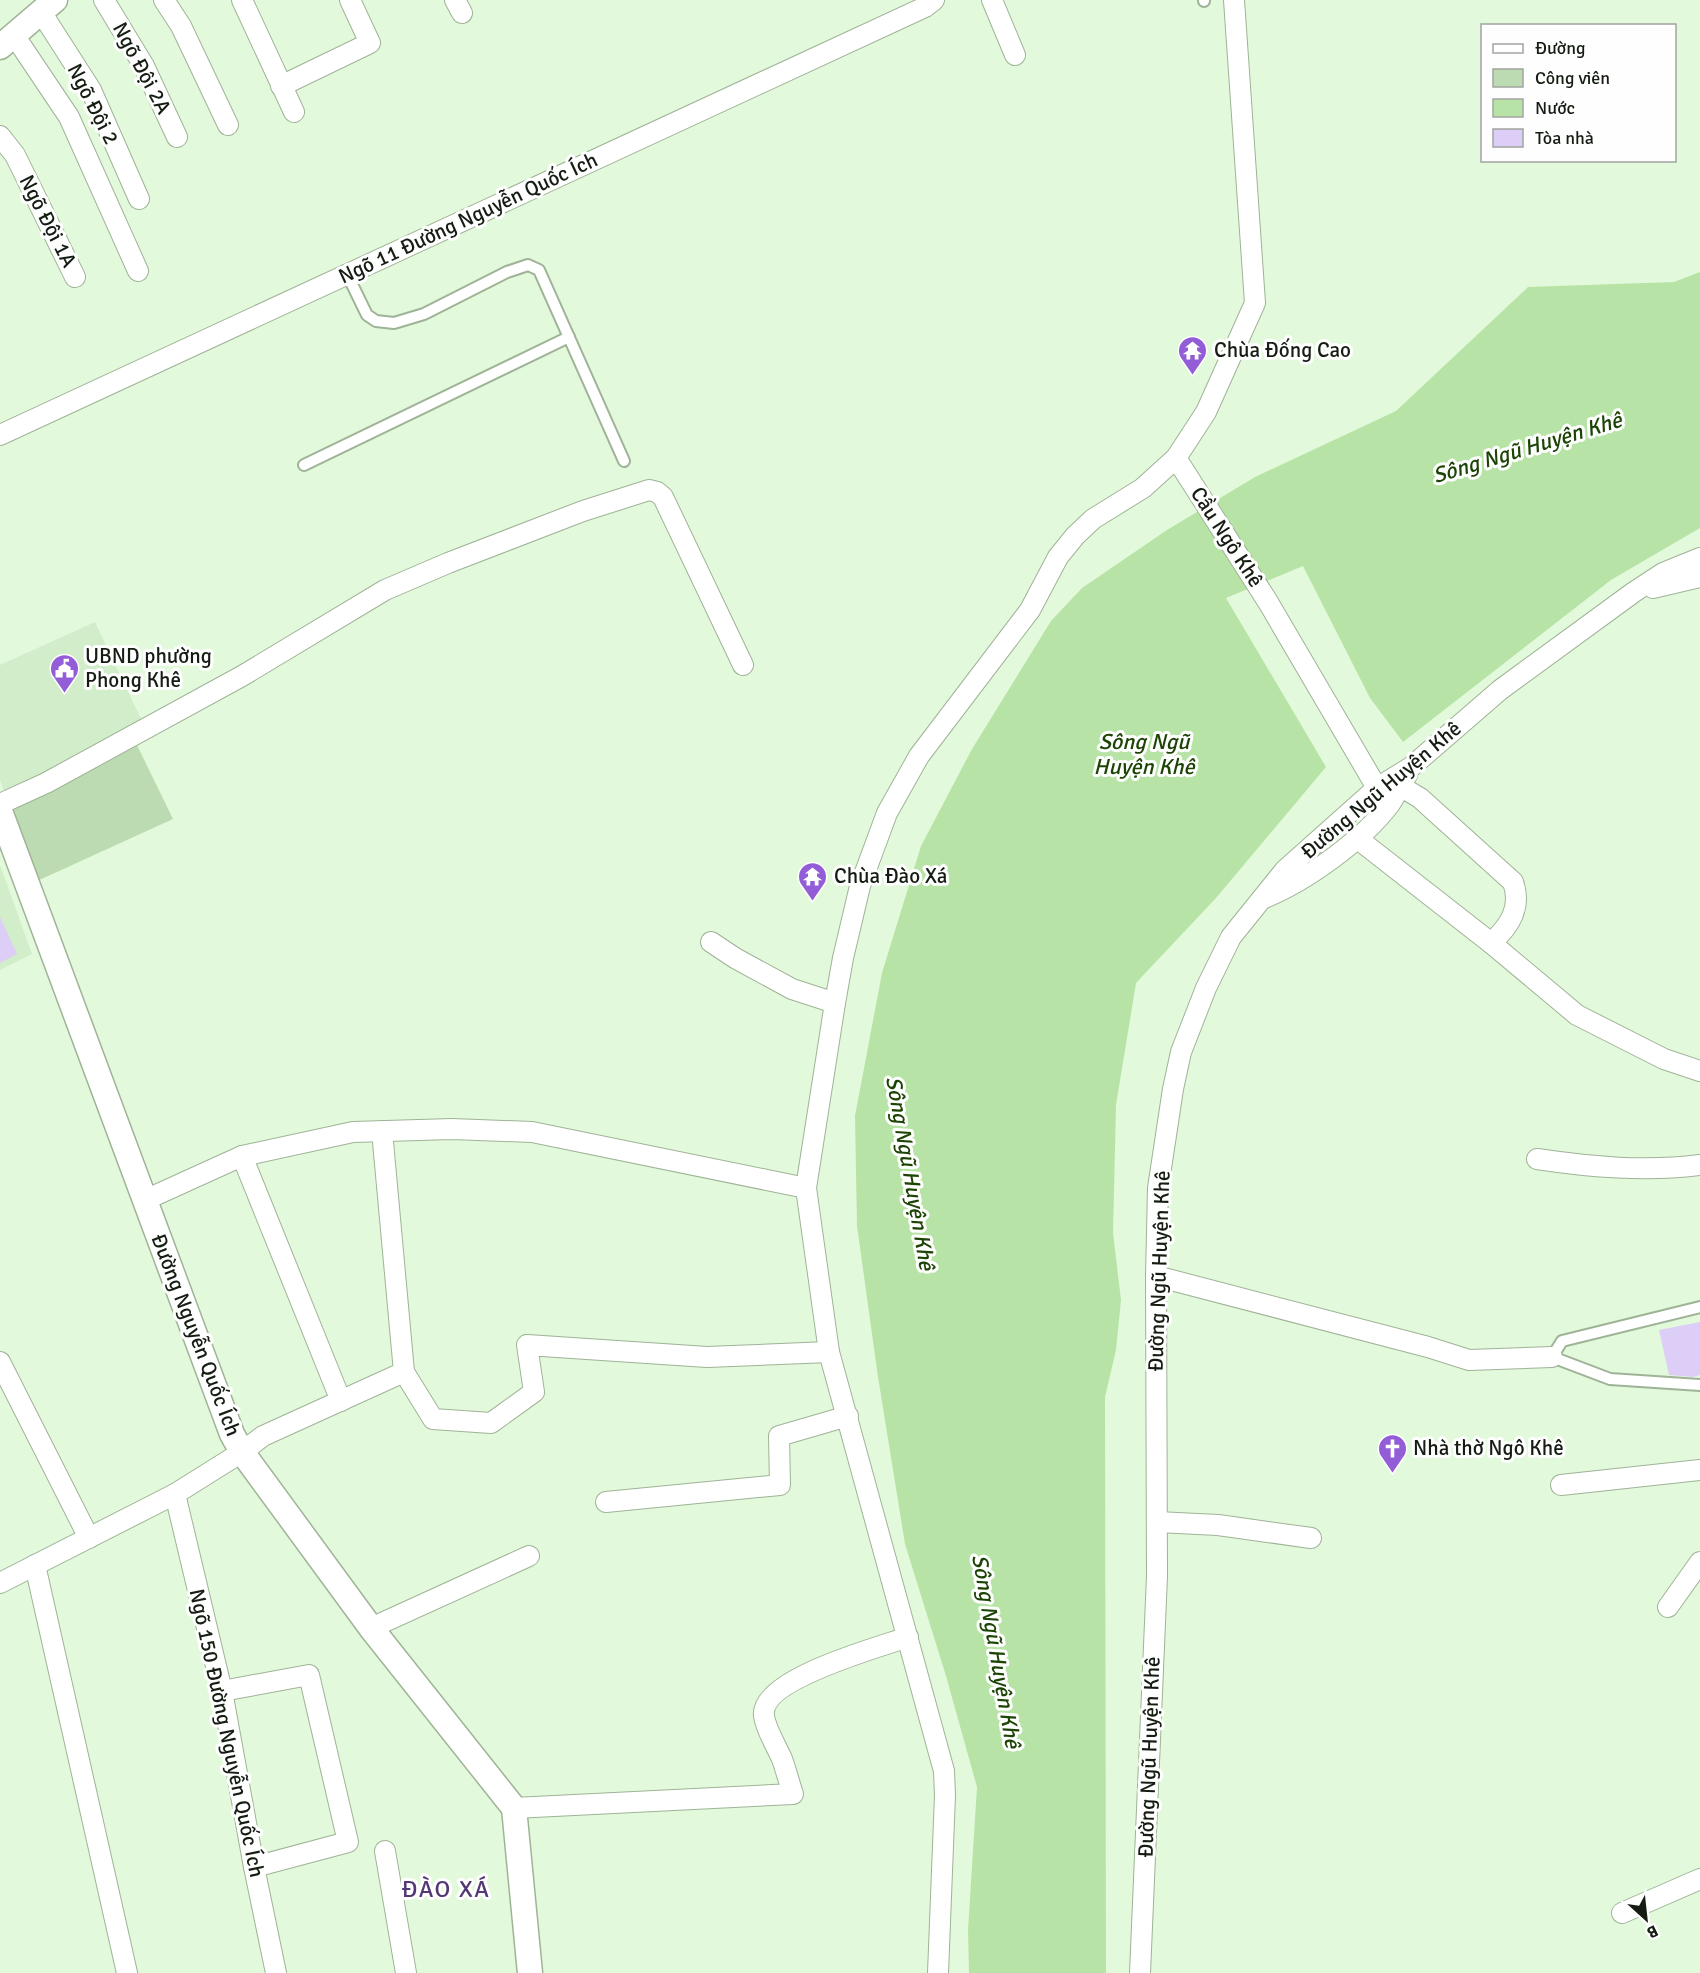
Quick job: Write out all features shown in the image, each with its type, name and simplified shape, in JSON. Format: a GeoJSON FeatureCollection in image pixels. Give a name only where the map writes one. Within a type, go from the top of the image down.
{"type":"FeatureCollection","features":[{"type":"Feature","properties":{"kind":"street","name":"Ngõ Đội 2A"},"geometry":{"type":"LineString","coordinates":[[104,0],[144,66],[177,137]]}},
{"type":"Feature","properties":{"kind":"street"},"geometry":{"type":"LineString","coordinates":[[165,0],[181,26],[228,125]]}},
{"type":"Feature","properties":{"kind":"street"},"geometry":{"type":"LineString","coordinates":[[242,0],[294,112]]}},
{"type":"Feature","properties":{"kind":"street"},"geometry":{"type":"LineString","coordinates":[[282,86],[370,43],[350,0]]}},
{"type":"Feature","properties":{"kind":"street","name":"Ngõ 11 Đường Nguyễn Quốc Ích"},"geometry":{"type":"LineString","coordinates":[[0,435],[925,7],[934,0]]}},
{"type":"Feature","properties":{"kind":"street"},"geometry":{"type":"LineString","coordinates":[[992,0],[1015,56]]}},
{"type":"Feature","properties":{"kind":"street"},"geometry":{"type":"LineString","coordinates":[[938,1973],[944,1771],[829,1352],[806,1188],[835,1003],[860,886],[887,813],[919,756],[1029,610],[1058,557],[1075,536],[1093,519],[1181,465],[1255,303],[1234,0]]}},
{"type":"Feature","properties":{"kind":"street"},"geometry":{"type":"LineString","coordinates":[[48,6],[7,41],[69,117],[138,271]]}},
{"type":"Feature","properties":{"kind":"street","name":"Ngõ Đội 2"},"geometry":{"type":"LineString","coordinates":[[48,6],[91,90],[139,199]]}},
{"type":"Feature","properties":{"kind":"street","name":"Ngõ Đội 1A"},"geometry":{"type":"LineString","coordinates":[[0,136],[15,156],[75,277]]}},
{"type":"Feature","properties":{"kind":"street","name":"Cầu Ngô Khê"},"geometry":{"type":"LineString","coordinates":[[1181,465],[1268,602],[1377,788]]}},
{"type":"Feature","properties":{"kind":"street"},"geometry":{"type":"LineString","coordinates":[[0,804],[46,783],[242,676],[385,590],[573,515],[649,490],[663,497],[743,665]]}},
{"type":"Feature","properties":{"kind":"street","name":"Đường Ngũ Huyện Khê"},"geometry":{"type":"LineString","coordinates":[[1140,1973],[1157,1576],[1158,1188],[1181,1052],[1206,988],[1231,937],[1285,870],[1377,788],[1411,767],[1500,690],[1634,592],[1663,573],[1700,558]]}},
{"type":"Feature","properties":{"kind":"street"},"geometry":{"type":"LineString","coordinates":[[1634,592],[1700,577]]}},
{"type":"Feature","properties":{"kind":"street"},"geometry":{"type":"LineString","coordinates":[[1261,899],[1288,889],[1358,839],[1392,802],[1411,767]]}},
{"type":"Feature","properties":{"kind":"street"},"geometry":{"type":"LineString","coordinates":[[1400,786],[1420,798],[1513,882],[1517,893],[1515,912],[1504,932],[1491,942]]}},
{"type":"Feature","properties":{"kind":"street","name":"Đường Nguyễn Quốc Ích"},"geometry":{"type":"LineString","coordinates":[[0,811],[232,1434],[242,1452],[371,1628],[514,1808]]}},
{"type":"Feature","properties":{"kind":"street"},"geometry":{"type":"LineString","coordinates":[[1358,839],[1491,942],[1577,1016],[1664,1059],[1700,1071]]}},
{"type":"Feature","properties":{"kind":"street"},"geometry":{"type":"LineString","coordinates":[[711,942],[792,989],[835,1003]]}},
{"type":"Feature","properties":{"kind":"street"},"geometry":{"type":"LineString","coordinates":[[145,1200],[242,1156],[353,1132],[452,1129],[532,1132],[806,1188]]}},
{"type":"Feature","properties":{"kind":"street"},"geometry":{"type":"LineString","coordinates":[[382,1131],[404,1372],[433,1419],[491,1423],[534,1392],[528,1345],[707,1357],[829,1352]]}},
{"type":"Feature","properties":{"kind":"street"},"geometry":{"type":"LineString","coordinates":[[242,1156],[341,1401]]}},
{"type":"Feature","properties":{"kind":"street"},"geometry":{"type":"LineString","coordinates":[[1537,1159],[1586,1167],[1632,1169],[1700,1165]]}},
{"type":"Feature","properties":{"kind":"street"},"geometry":{"type":"LineString","coordinates":[[1156,1276],[1428,1347],[1469,1360],[1552,1357]]}},
{"type":"Feature","properties":{"kind":"street"},"geometry":{"type":"LineString","coordinates":[[0,1362],[89,1538]]}},
{"type":"Feature","properties":{"kind":"street"},"geometry":{"type":"LineString","coordinates":[[0,1583],[175,1494],[242,1452],[263,1436],[404,1372]]}},
{"type":"Feature","properties":{"kind":"street"},"geometry":{"type":"LineString","coordinates":[[606,1502],[780,1485],[778,1436],[848,1416]]}},
{"type":"Feature","properties":{"kind":"street"},"geometry":{"type":"LineString","coordinates":[[1561,1485],[1700,1470]]}},
{"type":"Feature","properties":{"kind":"street","name":"Ngõ 150 Đường Nguyễn Quốc Ích"},"geometry":{"type":"LineString","coordinates":[[175,1494],[222,1691],[276,1973]]}},
{"type":"Feature","properties":{"kind":"street"},"geometry":{"type":"LineString","coordinates":[[1157,1522],[1218,1525],[1311,1538]]}},
{"type":"Feature","properties":{"kind":"street"},"geometry":{"type":"LineString","coordinates":[[371,1628],[529,1556]]}},
{"type":"Feature","properties":{"kind":"street"},"geometry":{"type":"LineString","coordinates":[[1668,1607],[1700,1562]]}},
{"type":"Feature","properties":{"kind":"street"},"geometry":{"type":"LineString","coordinates":[[35,1564],[127,1973]]}},
{"type":"Feature","properties":{"kind":"street"},"geometry":{"type":"LineString","coordinates":[[530,1973],[514,1808],[793,1794],[783,1761],[764,1715],[766,1705],[774,1694],[798,1677],[815,1669],[908,1637]]}},
{"type":"Feature","properties":{"kind":"street"},"geometry":{"type":"LineString","coordinates":[[222,1691],[309,1675],[348,1842],[254,1867]]}},
{"type":"Feature","properties":{"kind":"street"},"geometry":{"type":"LineString","coordinates":[[385,1851],[406,1973]]}},
{"type":"Feature","properties":{"kind":"street"},"geometry":{"type":"LineString","coordinates":[[1622,1913],[1700,1879]]}},
{"type":"Feature","properties":{"kind":"lane"},"geometry":{"type":"LineString","coordinates":[[347,274],[367,315],[376,321],[394,323],[424,314],[507,272],[528,265],[539,270],[624,461]]}},
{"type":"Feature","properties":{"kind":"lane"},"geometry":{"type":"LineString","coordinates":[[304,465],[569,337]]}},
{"type":"Feature","properties":{"kind":"lane"},"geometry":{"type":"LineString","coordinates":[[1700,1307],[1562,1341],[1552,1357],[1610,1379],[1700,1385]]}},
{"type":"Feature","properties":{"kind":"shaded area","name":"UBND phường Phong Khê"},"geometry":{"type":"Polygon","coordinates":[[[95,622],[142,721],[5,793],[0,780],[0,665],[95,622]]]}},
{"type":"Feature","properties":{"kind":"shaded area"},"geometry":{"type":"Polygon","coordinates":[[[0,865],[32,954],[0,970],[0,865]]]}},
{"type":"Feature","properties":{"kind":"green space"},"geometry":{"type":"Polygon","coordinates":[[[134,739],[173,819],[35,882],[7,805],[134,739]]]}},
{"type":"Feature","properties":{"kind":"water","name":"Sông Ngũ Huyện Khê"},"geometry":{"type":"Polygon","coordinates":[[[1700,272],[1700,528],[1611,580],[1403,742],[1370,698],[1303,566],[1226,598],[1326,767],[1216,898],[1136,983],[1116,1105],[1113,1233],[1121,1300],[1116,1350],[1105,1397],[1106,1973],[969,1973],[968,1930],[977,1787],[946,1676],[905,1544],[857,1226],[855,1116],[882,973],[921,846],[972,749],[1051,621],[1082,588],[1167,530],[1255,477],[1396,411],[1528,287],[1674,282],[1700,272]]]}},
{"type":"Feature","properties":{"kind":"building"},"geometry":{"type":"Polygon","coordinates":[[[0,917],[17,954],[0,963],[0,917]]]}},
{"type":"Feature","properties":{"kind":"building"},"geometry":{"type":"Polygon","coordinates":[[[1700,1322],[1700,1375],[1693,1377],[1669,1375],[1659,1330],[1700,1322]]]}},
{"type":"Feature","properties":{"kind":"place","name":"Chùa Đống Cao"},"geometry":{"type":"Point","coordinates":[1193,376]}},
{"type":"Feature","properties":{"kind":"place","name":"UBND phường Phong Khê"},"geometry":{"type":"Point","coordinates":[64,694]}},
{"type":"Feature","properties":{"kind":"place","name":"Chùa Đào Xá"},"geometry":{"type":"Point","coordinates":[813,902]}},
{"type":"Feature","properties":{"kind":"place","name":"Nhà thờ Ngô Khê"},"geometry":{"type":"Point","coordinates":[1392,1474]}},
{"type":"Feature","properties":{"kind":"district","name":"ĐÀO XÁ"},"geometry":{"type":"Point","coordinates":[446,1889]}}]}
